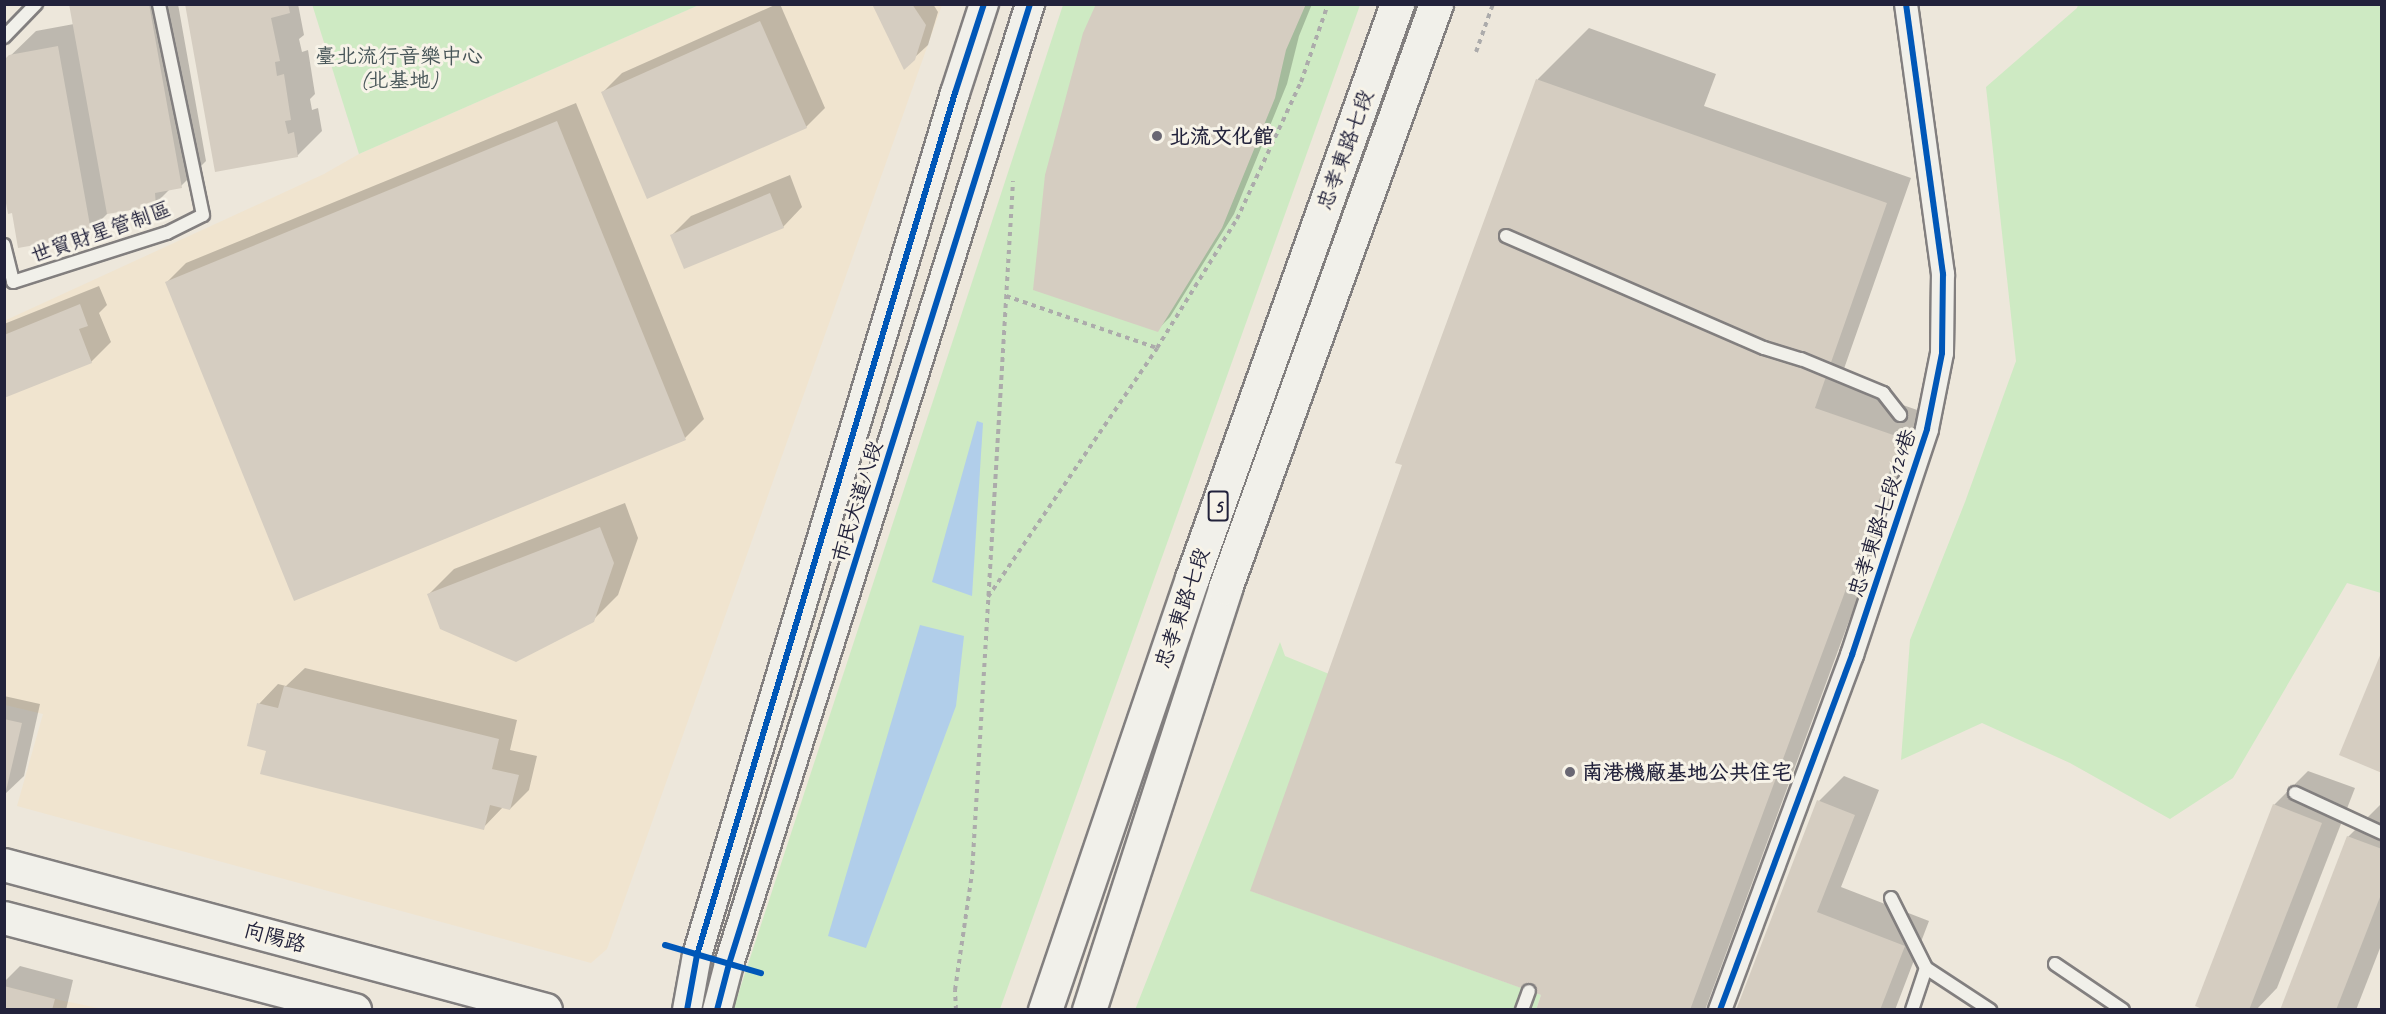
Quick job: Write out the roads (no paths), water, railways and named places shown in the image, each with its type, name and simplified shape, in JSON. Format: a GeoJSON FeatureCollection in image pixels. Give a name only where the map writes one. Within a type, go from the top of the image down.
{"type":"FeatureCollection","features":[{"type":"Feature","properties":{"kind":"main road","name":"忠孝東路七段"},"geometry":{"type":"LineString","coordinates":[[1045,1010],[1192,578],[1397,4]]}},
{"type":"Feature","properties":{"kind":"main road","name":"忠孝東路七段"},"geometry":{"type":"LineString","coordinates":[[1089,1010],[1225,588],[1436,4]]}},
{"type":"Feature","properties":{"kind":"main road","name":"向陽路"},"geometry":{"type":"LineString","coordinates":[[4,865],[546,1010]]}},
{"type":"Feature","properties":{"kind":"main road"},"geometry":{"type":"LineString","coordinates":[[4,918],[356,1010]]}},
{"type":"Feature","properties":{"kind":"street","name":"市民大道八段"},"geometry":{"type":"LineString","coordinates":[[687,1010],[697,955],[955,93],[984,4]]}},
{"type":"Feature","properties":{"kind":"street","name":"市民大道八段"},"geometry":{"type":"LineString","coordinates":[[717,1010],[740,930],[1030,4]]}},
{"type":"Feature","properties":{"kind":"street","name":"忠孝東路七段124巷"},"geometry":{"type":"LineString","coordinates":[[1720,1010],[1852,655],[1928,429],[1942,353],[1943,274],[1906,4]]}},
{"type":"Feature","properties":{"kind":"lane"},"geometry":{"type":"LineString","coordinates":[[4,37],[36,4]]}},
{"type":"Feature","properties":{"kind":"lane","name":"世貿財星管制區"},"geometry":{"type":"LineString","coordinates":[[4,245],[13,282],[167,233],[203,215],[159,4]]}},
{"type":"Feature","properties":{"kind":"lane"},"geometry":{"type":"LineString","coordinates":[[1506,236],[1764,348],[1801,359],[1883,393],[1900,415]]}},
{"type":"Feature","properties":{"kind":"lane"},"geometry":{"type":"LineString","coordinates":[[2295,793],[2382,833]]}},
{"type":"Feature","properties":{"kind":"lane"},"geometry":{"type":"LineString","coordinates":[[1891,898],[1926,968],[1990,1010]]}},
{"type":"Feature","properties":{"kind":"lane"},"geometry":{"type":"LineString","coordinates":[[2055,964],[2123,1010]]}},
{"type":"Feature","properties":{"kind":"lane"},"geometry":{"type":"LineString","coordinates":[[1912,1010],[1926,968]]}},
{"type":"Feature","properties":{"kind":"lane"},"geometry":{"type":"LineString","coordinates":[[1522,1010],[1529,991]]}},
{"type":"Feature","properties":{"kind":"water"},"geometry":{"type":"Polygon","coordinates":[[[977,421],[983,423],[972,596],[932,582],[977,421]]]}},
{"type":"Feature","properties":{"kind":"water"},"geometry":{"type":"Polygon","coordinates":[[[920,625],[964,636],[956,706],[866,948],[828,936],[920,625]]]}},
{"type":"Feature","properties":{"kind":"place","name":"北流文化館"},"geometry":{"type":"Point","coordinates":[1157,136]}},
{"type":"Feature","properties":{"kind":"place","name":"南港機廠基地公共住宅"},"geometry":{"type":"Point","coordinates":[1570,772]}},
{"type":"Feature","properties":{"kind":"park label","name":"臺北流行音樂中心 (北基地)"},"geometry":{"type":"Point","coordinates":[399,68]}}]}
